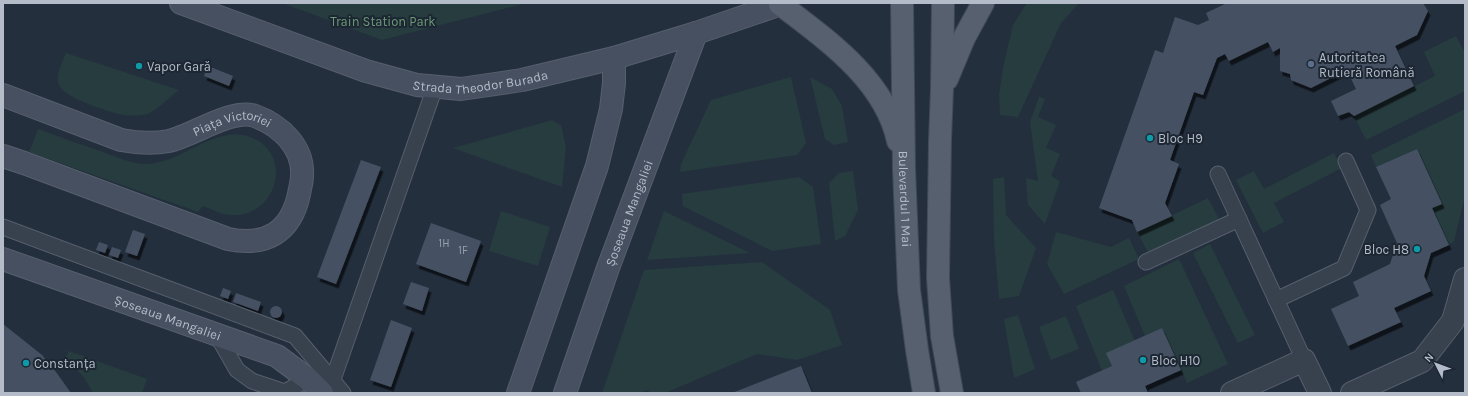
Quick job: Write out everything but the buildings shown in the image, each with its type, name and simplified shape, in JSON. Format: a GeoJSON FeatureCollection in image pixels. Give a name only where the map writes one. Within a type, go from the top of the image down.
{"type":"FeatureCollection","features":[{"type":"Feature","properties":{"kind":"main road","name":"Bulevardul 1 Mai"},"geometry":{"type":"LineString","coordinates":[[902,3],[904,169],[909,290],[916,350],[924,393]]}},
{"type":"Feature","properties":{"kind":"main road"},"geometry":{"type":"LineString","coordinates":[[943,3],[942,89],[939,148],[938,278],[942,336],[952,393]]}},
{"type":"Feature","properties":{"kind":"main road"},"geometry":{"type":"LineString","coordinates":[[942,89],[964,38],[983,3]]}},
{"type":"Feature","properties":{"kind":"main road"},"geometry":{"type":"LineString","coordinates":[[782,4],[826,39],[858,69],[879,97],[891,120],[897,137],[904,169]]}},
{"type":"Feature","properties":{"kind":"street","name":"Strada Theodor Burada"},"geometry":{"type":"LineString","coordinates":[[180,3],[366,71],[397,80],[435,87],[461,89],[502,84],[614,58],[696,33],[782,4]]}},
{"type":"Feature","properties":{"kind":"street","name":"Șoseaua Mangaliei"},"geometry":{"type":"LineString","coordinates":[[565,393],[610,261],[696,33]]}},
{"type":"Feature","properties":{"kind":"street"},"geometry":{"type":"LineString","coordinates":[[518,393],[597,166],[611,109],[614,83],[614,58]]}},
{"type":"Feature","properties":{"kind":"street","name":"Piața Victoriei"},"geometry":{"type":"LineString","coordinates":[[3,94],[121,140],[135,143],[168,141],[180,138],[224,119],[238,115],[253,116],[267,121],[281,131],[290,140],[298,154],[302,175],[295,208],[283,227],[272,235],[261,239],[238,241],[228,239],[3,156]]}},
{"type":"Feature","properties":{"kind":"street","name":"Șoseaua Mangaliei"},"geometry":{"type":"LineString","coordinates":[[3,259],[277,356],[323,387]]}},
{"type":"Feature","properties":{"kind":"street"},"geometry":{"type":"LineString","coordinates":[[1352,393],[1422,361],[1454,321],[1465,279]]}},
{"type":"Feature","properties":{"kind":"street"},"geometry":{"type":"LineString","coordinates":[[1232,393],[1304,360],[1320,393]]}},
{"type":"Feature","properties":{"kind":"lane"},"geometry":{"type":"LineString","coordinates":[[323,387],[435,87]]}},
{"type":"Feature","properties":{"kind":"lane"},"geometry":{"type":"LineString","coordinates":[[1276,300],[1344,268],[1368,210],[1346,161]]}},
{"type":"Feature","properties":{"kind":"lane"},"geometry":{"type":"LineString","coordinates":[[1218,174],[1304,360]]}},
{"type":"Feature","properties":{"kind":"lane"},"geometry":{"type":"LineString","coordinates":[[1146,262],[1239,218]]}},
{"type":"Feature","properties":{"kind":"lane"},"geometry":{"type":"LineString","coordinates":[[3,227],[295,336],[323,387]]}},
{"type":"Feature","properties":{"kind":"lane"},"geometry":{"type":"LineString","coordinates":[[217,335],[237,370],[252,381],[285,392],[323,387],[343,393]]}},
{"type":"Feature","properties":{"kind":"green space","name":"Train Station Park"},"geometry":{"type":"Polygon","coordinates":[[[282,3],[527,3],[382,40],[282,3]]]}},
{"type":"Feature","properties":{"kind":"green space"},"geometry":{"type":"Polygon","coordinates":[[[1027,3],[1079,3],[1061,23],[1018,117],[1000,115],[999,94],[1004,63],[1013,25],[1027,3]]]}},
{"type":"Feature","properties":{"kind":"green space"},"geometry":{"type":"Polygon","coordinates":[[[1456,36],[1465,53],[1465,91],[1366,140],[1354,116],[1435,76],[1424,52],[1456,36]]]}},
{"type":"Feature","properties":{"kind":"green space"},"geometry":{"type":"Polygon","coordinates":[[[66,53],[179,90],[159,107],[147,114],[126,115],[108,111],[69,95],[59,85],[58,73],[66,53]]]}},
{"type":"Feature","properties":{"kind":"green space"},"geometry":{"type":"Polygon","coordinates":[[[791,77],[806,143],[797,155],[680,172],[681,164],[711,100],[791,77]]]}},
{"type":"Feature","properties":{"kind":"green space"},"geometry":{"type":"Polygon","coordinates":[[[810,77],[832,89],[842,106],[848,142],[834,145],[825,139],[810,77]]]}},
{"type":"Feature","properties":{"kind":"green space"},"geometry":{"type":"Polygon","coordinates":[[[1039,97],[1045,99],[1038,117],[1056,125],[1046,148],[1060,154],[1051,176],[1060,181],[1045,224],[1028,205],[1026,178],[1038,181],[1030,122],[1039,97]]]}},
{"type":"Feature","properties":{"kind":"green space"},"geometry":{"type":"Polygon","coordinates":[[[1465,109],[1465,196],[1454,241],[1449,245],[1432,208],[1441,204],[1417,149],[1376,167],[1371,155],[1465,109]]]}},
{"type":"Feature","properties":{"kind":"green space"},"geometry":{"type":"Polygon","coordinates":[[[552,120],[561,125],[566,147],[562,187],[453,148],[552,120]]]}},
{"type":"Feature","properties":{"kind":"green space"},"geometry":{"type":"Polygon","coordinates":[[[38,129],[123,160],[144,164],[158,163],[212,139],[226,135],[239,135],[253,138],[266,147],[273,158],[276,171],[274,184],[269,196],[260,206],[247,213],[229,215],[203,206],[198,212],[29,152],[38,129]]]}},
{"type":"Feature","properties":{"kind":"green space"},"geometry":{"type":"Polygon","coordinates":[[[1334,153],[1342,168],[1274,203],[1284,222],[1263,233],[1236,180],[1254,171],[1264,189],[1334,153]]]}},
{"type":"Feature","properties":{"kind":"green space"},"geometry":{"type":"Polygon","coordinates":[[[853,171],[858,210],[845,236],[835,241],[829,183],[839,173],[853,171]]]}},
{"type":"Feature","properties":{"kind":"green space"},"geometry":{"type":"Polygon","coordinates":[[[799,177],[813,187],[821,244],[772,251],[683,206],[682,194],[799,177]]]}},
{"type":"Feature","properties":{"kind":"green space"},"geometry":{"type":"Polygon","coordinates":[[[1004,177],[1006,215],[1036,248],[1019,296],[999,299],[994,241],[993,179],[1004,177]]]}},
{"type":"Feature","properties":{"kind":"green space"},"geometry":{"type":"Polygon","coordinates":[[[1208,198],[1220,221],[1149,254],[1137,232],[1208,198]]]}},
{"type":"Feature","properties":{"kind":"green space"},"geometry":{"type":"Polygon","coordinates":[[[501,211],[550,227],[538,266],[489,251],[501,211]]]}},
{"type":"Feature","properties":{"kind":"green space"},"geometry":{"type":"Polygon","coordinates":[[[664,211],[750,253],[647,260],[664,211]]]}},
{"type":"Feature","properties":{"kind":"green space"},"geometry":{"type":"Polygon","coordinates":[[[1056,232],[1111,247],[1129,238],[1139,259],[1064,294],[1047,264],[1056,232]]]}},
{"type":"Feature","properties":{"kind":"green space"},"geometry":{"type":"Polygon","coordinates":[[[1210,244],[1255,335],[1238,343],[1193,253],[1210,244]]]}},
{"type":"Feature","properties":{"kind":"green space"},"geometry":{"type":"Polygon","coordinates":[[[1179,259],[1228,364],[1187,383],[1162,328],[1145,336],[1124,286],[1179,259]]]}},
{"type":"Feature","properties":{"kind":"green space"},"geometry":{"type":"Polygon","coordinates":[[[762,262],[830,310],[842,345],[797,360],[757,354],[665,393],[651,393],[647,390],[638,393],[602,393],[644,270],[762,262]]]}},
{"type":"Feature","properties":{"kind":"green space"},"geometry":{"type":"Polygon","coordinates":[[[1113,290],[1135,341],[1112,366],[1102,371],[1076,306],[1113,290]]]}},
{"type":"Feature","properties":{"kind":"green space"},"geometry":{"type":"Polygon","coordinates":[[[1018,315],[1035,369],[1014,378],[1004,319],[1018,315]]]}},
{"type":"Feature","properties":{"kind":"green space"},"geometry":{"type":"Polygon","coordinates":[[[1066,316],[1079,349],[1051,360],[1039,327],[1066,316]]]}},
{"type":"Feature","properties":{"kind":"green space"},"geometry":{"type":"Polygon","coordinates":[[[69,351],[147,379],[142,393],[93,393],[85,379],[66,357],[69,351]]]}},
{"type":"Feature","properties":{"kind":"place","name":"Autoritatea Rutieră Română"},"geometry":{"type":"Point","coordinates":[1311,64]}},
{"type":"Feature","properties":{"kind":"place","name":"Vapor Gară"},"geometry":{"type":"Point","coordinates":[139,66]}},
{"type":"Feature","properties":{"kind":"place","name":"Bloc H9"},"geometry":{"type":"Point","coordinates":[1150,138]}},
{"type":"Feature","properties":{"kind":"place","name":"Bloc H8"},"geometry":{"type":"Point","coordinates":[1417,249]}},
{"type":"Feature","properties":{"kind":"place","name":"Bloc H10"},"geometry":{"type":"Point","coordinates":[1143,360]}},
{"type":"Feature","properties":{"kind":"place","name":"Constanța"},"geometry":{"type":"Point","coordinates":[26,363]}}]}
